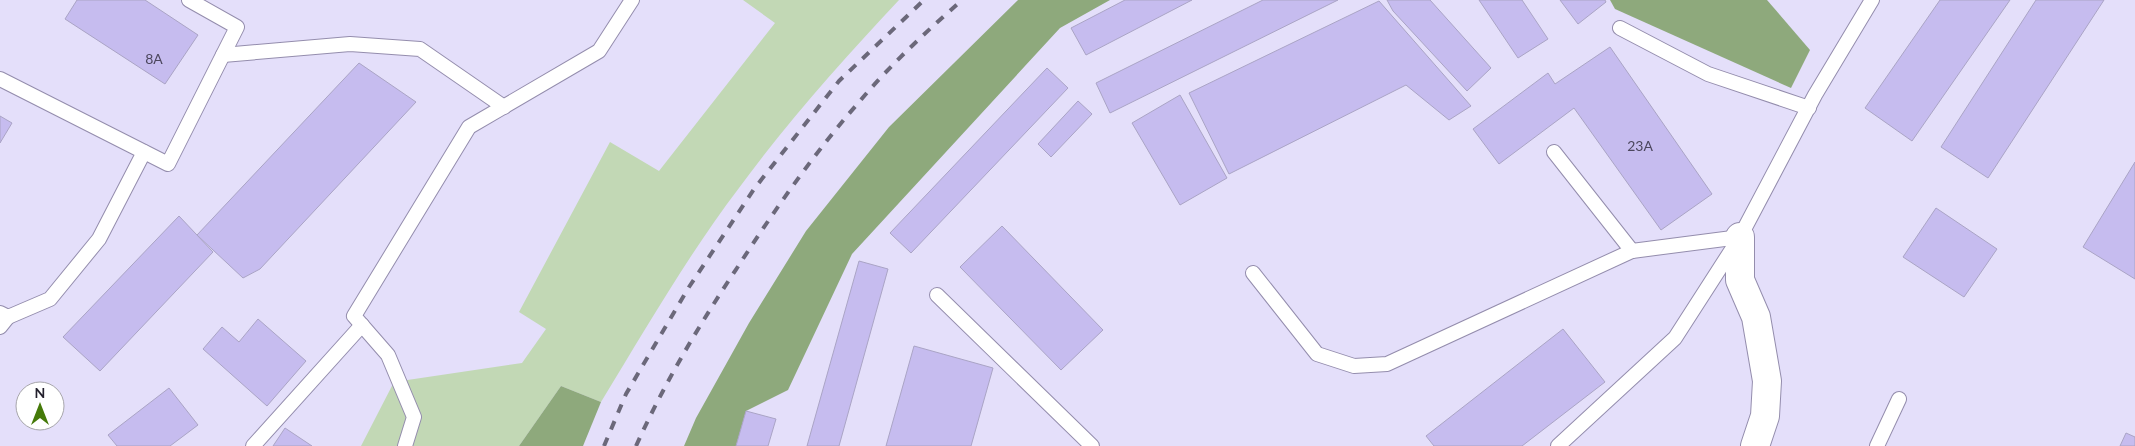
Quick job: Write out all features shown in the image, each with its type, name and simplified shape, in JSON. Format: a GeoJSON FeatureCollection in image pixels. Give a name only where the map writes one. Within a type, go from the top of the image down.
{"type":"FeatureCollection","features":[{"type":"Feature","properties":{"kind":"street"},"geometry":{"type":"LineString","coordinates":[[1740,237],[1740,280],[1756,317],[1767,381],[1765,416],[1755,446]]}},
{"type":"Feature","properties":{"kind":"lane"},"geometry":{"type":"LineString","coordinates":[[0,79],[168,164],[237,27],[189,0]]}},
{"type":"Feature","properties":{"kind":"lane"},"geometry":{"type":"LineString","coordinates":[[405,446],[414,417],[388,355],[354,316],[469,127],[599,52],[632,0]]}},
{"type":"Feature","properties":{"kind":"lane"},"geometry":{"type":"LineString","coordinates":[[1558,446],[1675,338],[1740,237],[1809,108],[1872,0]]}},
{"type":"Feature","properties":{"kind":"lane"},"geometry":{"type":"LineString","coordinates":[[1620,28],[1708,74],[1809,108]]}},
{"type":"Feature","properties":{"kind":"lane"},"geometry":{"type":"LineString","coordinates":[[223,55],[350,44],[420,49],[504,107]]}},
{"type":"Feature","properties":{"kind":"lane"},"geometry":{"type":"LineString","coordinates":[[3,319],[50,299],[99,239],[144,152]]}},
{"type":"Feature","properties":{"kind":"lane"},"geometry":{"type":"LineString","coordinates":[[1554,152],[1632,251]]}},
{"type":"Feature","properties":{"kind":"lane"},"geometry":{"type":"LineString","coordinates":[[1253,273],[1317,354],[1354,366],[1387,364],[1632,251],[1740,237]]}},
{"type":"Feature","properties":{"kind":"lane"},"geometry":{"type":"LineString","coordinates":[[937,295],[1092,446]]}},
{"type":"Feature","properties":{"kind":"lane"},"geometry":{"type":"LineString","coordinates":[[253,446],[362,325]]}},
{"type":"Feature","properties":{"kind":"lane"},"geometry":{"type":"LineString","coordinates":[[1877,446],[1899,399]]}},
{"type":"Feature","properties":{"kind":"green space"},"geometry":{"type":"Polygon","coordinates":[[[743,0],[899,0],[816,91],[720,213],[601,402],[561,386],[519,446],[361,446],[394,382],[522,363],[546,329],[519,312],[610,142],[659,171],[775,23],[743,0]]]}},
{"type":"Feature","properties":{"kind":"green space"},"geometry":{"type":"Polygon","coordinates":[[[1018,0],[1110,0],[1060,28],[852,254],[788,390],[746,411],[736,446],[684,446],[696,418],[749,323],[806,231],[889,127],[1018,0]]]}},
{"type":"Feature","properties":{"kind":"green space"},"geometry":{"type":"Polygon","coordinates":[[[1610,0],[1767,0],[1810,50],[1791,88],[1615,9],[1610,0]]]}},
{"type":"Feature","properties":{"kind":"green space"},"geometry":{"type":"Polygon","coordinates":[[[561,386],[601,402],[583,446],[519,446],[561,386]]]}},
{"type":"Feature","properties":{"kind":"building"},"geometry":{"type":"Polygon","coordinates":[[[77,0],[145,0],[198,35],[165,84],[65,19],[77,0]]]}},
{"type":"Feature","properties":{"kind":"building"},"geometry":{"type":"Polygon","coordinates":[[[1125,0],[1192,0],[1086,55],[1071,28],[1125,0]]]}},
{"type":"Feature","properties":{"kind":"building"},"geometry":{"type":"Polygon","coordinates":[[[1263,0],[1338,0],[1110,113],[1096,83],[1263,0]]]}},
{"type":"Feature","properties":{"kind":"building"},"geometry":{"type":"Polygon","coordinates":[[[1387,0],[1430,0],[1491,68],[1467,91],[1393,11],[1387,0]]]}},
{"type":"Feature","properties":{"kind":"building"},"geometry":{"type":"Polygon","coordinates":[[[1479,0],[1522,0],[1548,39],[1518,58],[1479,0]]]}},
{"type":"Feature","properties":{"kind":"building"},"geometry":{"type":"Polygon","coordinates":[[[1560,0],[1605,0],[1606,2],[1578,24],[1560,0]]]}},
{"type":"Feature","properties":{"kind":"building"},"geometry":{"type":"Polygon","coordinates":[[[1940,0],[2010,0],[1912,141],[1865,108],[1940,0]]]}},
{"type":"Feature","properties":{"kind":"building"},"geometry":{"type":"Polygon","coordinates":[[[2036,0],[2104,0],[1988,178],[1941,147],[2036,0]]]}},
{"type":"Feature","properties":{"kind":"building"},"geometry":{"type":"Polygon","coordinates":[[[1379,1],[1471,106],[1449,120],[1406,85],[1229,174],[1189,93],[1379,1]]]}},
{"type":"Feature","properties":{"kind":"building"},"geometry":{"type":"Polygon","coordinates":[[[1610,47],[1712,194],[1661,230],[1574,108],[1499,164],[1473,129],[1548,73],[1555,84],[1610,47]]]}},
{"type":"Feature","properties":{"kind":"building"},"geometry":{"type":"Polygon","coordinates":[[[359,63],[416,102],[260,269],[243,278],[197,235],[359,63]]]}},
{"type":"Feature","properties":{"kind":"building"},"geometry":{"type":"Polygon","coordinates":[[[1047,68],[1068,88],[911,253],[890,233],[1047,68]]]}},
{"type":"Feature","properties":{"kind":"building"},"geometry":{"type":"Polygon","coordinates":[[[1180,95],[1227,178],[1180,205],[1132,123],[1180,95]]]}},
{"type":"Feature","properties":{"kind":"building"},"geometry":{"type":"Polygon","coordinates":[[[1078,101],[1092,114],[1051,157],[1038,144],[1078,101]]]}},
{"type":"Feature","properties":{"kind":"building"},"geometry":{"type":"Polygon","coordinates":[[[0,116],[12,123],[0,143],[0,116]]]}},
{"type":"Feature","properties":{"kind":"building"},"geometry":{"type":"Polygon","coordinates":[[[2135,162],[2135,279],[2083,247],[2135,162]]]}},
{"type":"Feature","properties":{"kind":"building"},"geometry":{"type":"Polygon","coordinates":[[[1936,208],[1997,249],[1964,297],[1903,257],[1936,208]]]}},
{"type":"Feature","properties":{"kind":"building"},"geometry":{"type":"Polygon","coordinates":[[[179,216],[213,252],[100,371],[63,337],[179,216]]]}},
{"type":"Feature","properties":{"kind":"building"},"geometry":{"type":"Polygon","coordinates":[[[1002,226],[1103,330],[1061,370],[960,267],[1002,226]]]}},
{"type":"Feature","properties":{"kind":"building"},"geometry":{"type":"Polygon","coordinates":[[[859,261],[888,269],[839,446],[807,446],[859,261]]]}},
{"type":"Feature","properties":{"kind":"building"},"geometry":{"type":"Polygon","coordinates":[[[258,319],[306,361],[267,406],[203,349],[222,327],[239,342],[258,319]]]}},
{"type":"Feature","properties":{"kind":"building"},"geometry":{"type":"Polygon","coordinates":[[[1563,329],[1605,382],[1522,446],[1434,446],[1426,436],[1563,329]]]}},
{"type":"Feature","properties":{"kind":"building"},"geometry":{"type":"Polygon","coordinates":[[[914,346],[993,368],[971,446],[886,446],[914,346]]]}},
{"type":"Feature","properties":{"kind":"building"},"geometry":{"type":"Polygon","coordinates":[[[169,388],[198,425],[170,446],[117,446],[108,435],[169,388]]]}},
{"type":"Feature","properties":{"kind":"building"},"geometry":{"type":"Polygon","coordinates":[[[746,411],[776,419],[768,446],[736,446],[746,411]]]}},
{"type":"Feature","properties":{"kind":"building"},"geometry":{"type":"Polygon","coordinates":[[[285,428],[312,446],[273,446],[285,428]]]}},
{"type":"Feature","properties":{"kind":"building"},"geometry":{"type":"Polygon","coordinates":[[[2126,433],[2135,437],[2135,446],[2120,446],[2126,433]]]}},
{"type":"Feature","properties":{"kind":"railway"},"geometry":{"type":"LineString","coordinates":[[604,446],[626,394],[689,287],[754,189],[839,81],[924,0]]}},
{"type":"Feature","properties":{"kind":"railway"},"geometry":{"type":"LineString","coordinates":[[636,446],[670,377],[696,333],[723,289],[795,183],[843,121],[884,74],[962,0]]}}]}
